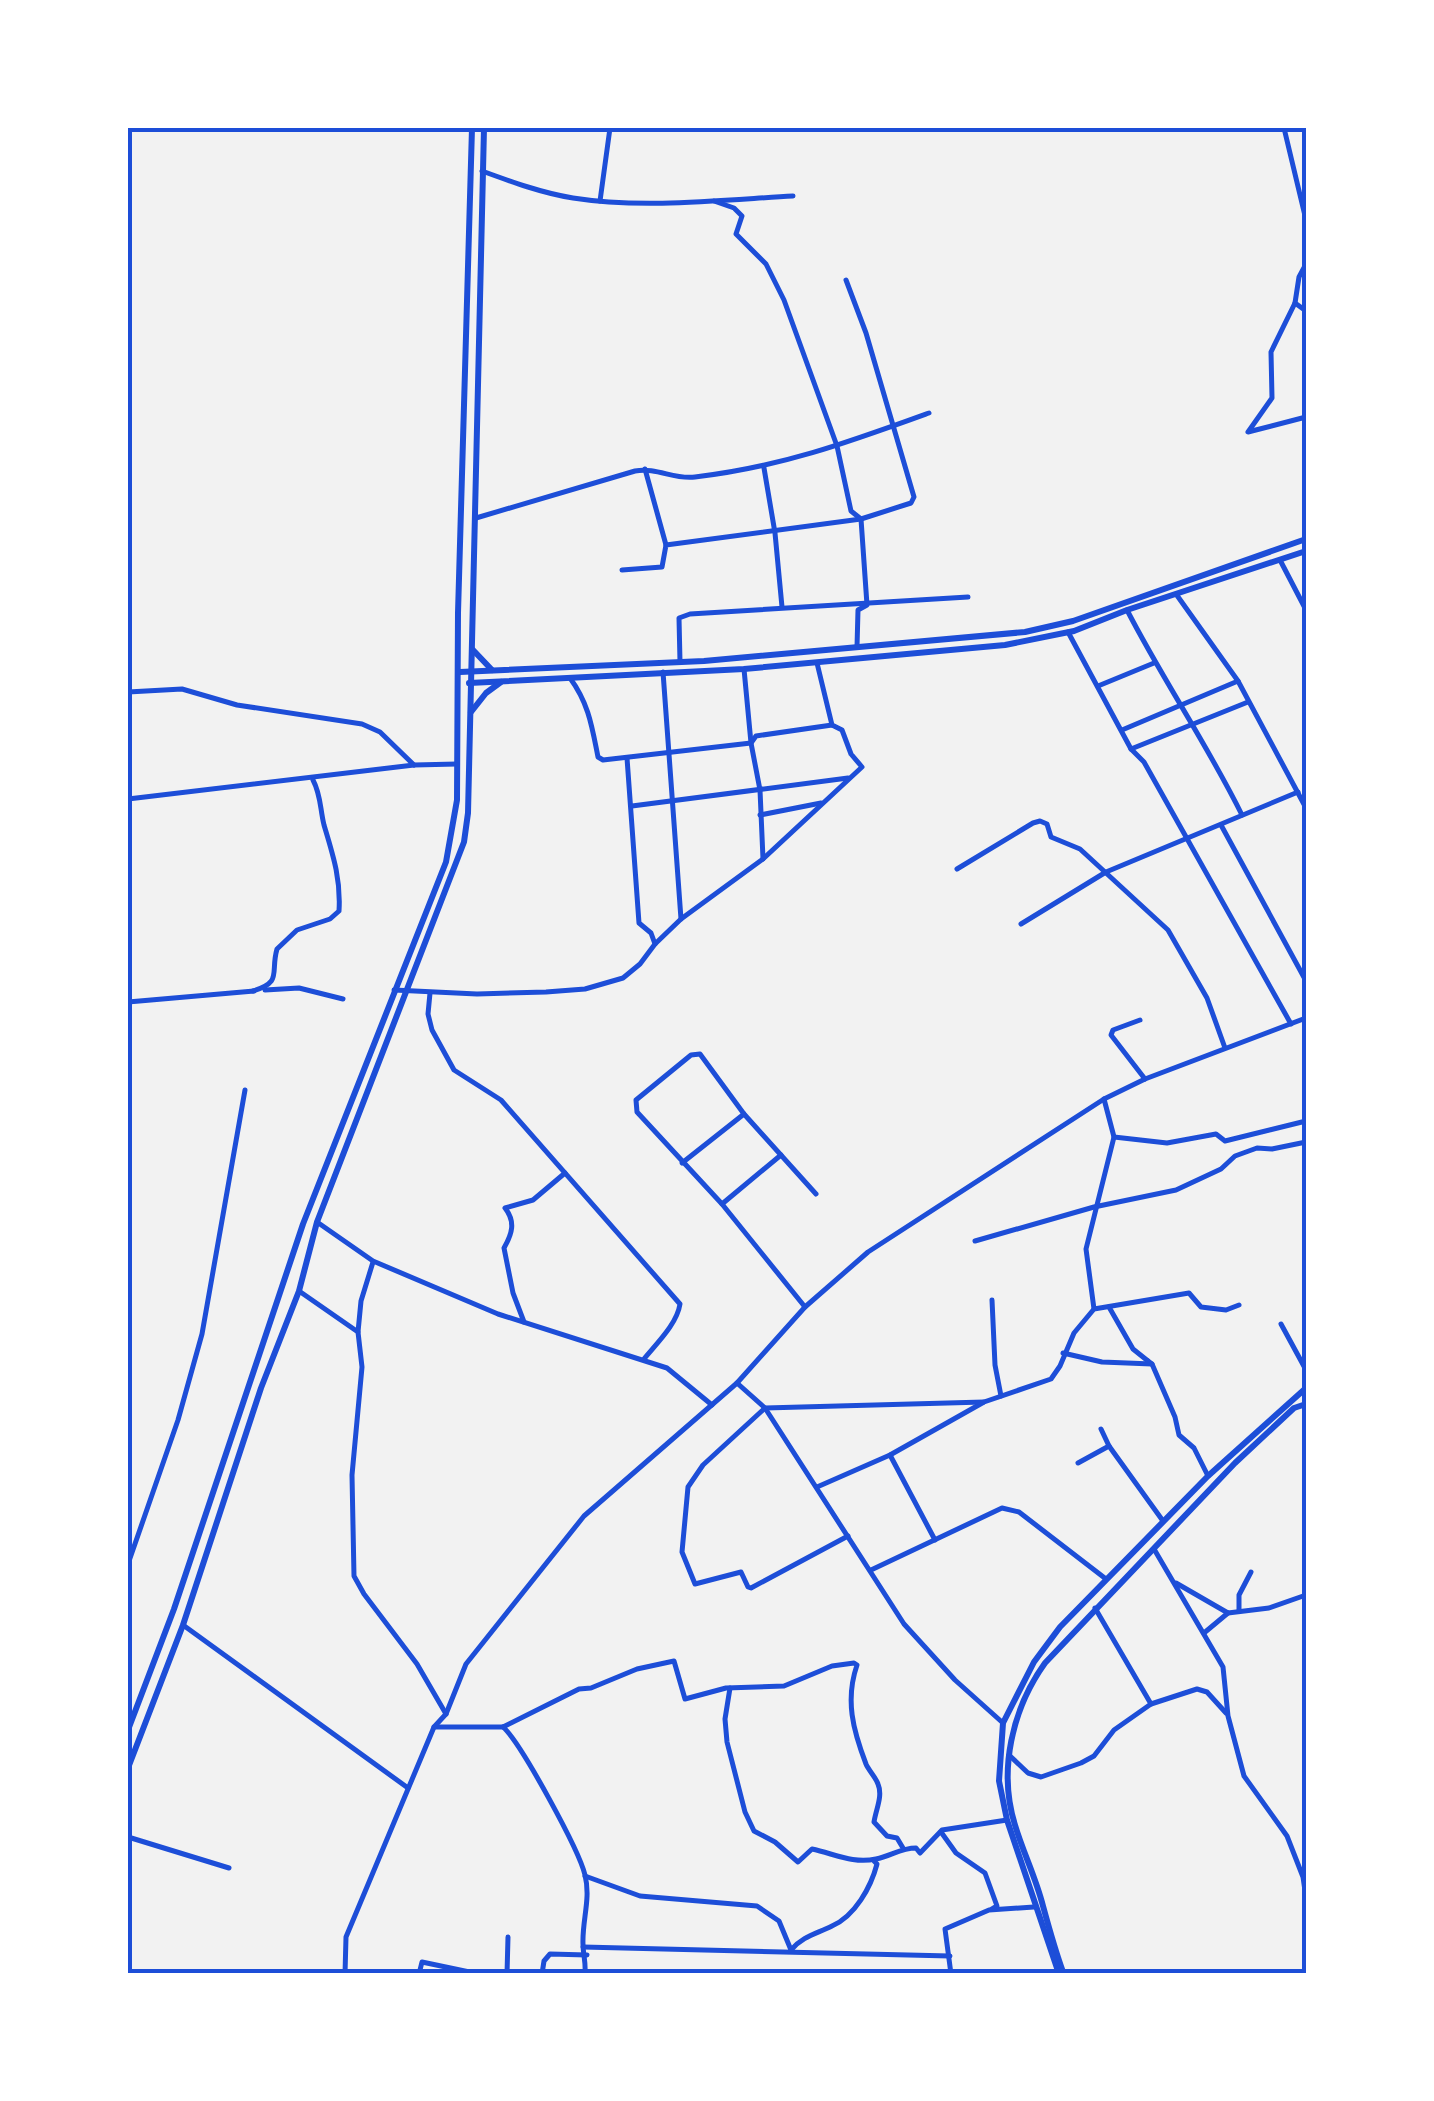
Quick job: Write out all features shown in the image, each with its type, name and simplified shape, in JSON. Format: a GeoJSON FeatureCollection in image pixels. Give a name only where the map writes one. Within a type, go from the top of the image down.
{"type":"FeatureCollection","features":[{"type":"Feature","properties":{"kind":"street"},"geometry":{"type":"LineString","coordinates":[[128,1730],[171,1618],[296,1242],[450,850],[456,818],[472,128]]}},
{"type":"Feature","properties":{"kind":"street"},"geometry":{"type":"LineString","coordinates":[[128,1768],[183,1625],[261,1388],[299,1290],[317,1222],[464,842],[484,128]]}},
{"type":"Feature","properties":{"kind":"street"},"geometry":{"type":"LineString","coordinates":[[600,202],[610,128]]}},
{"type":"Feature","properties":{"kind":"street"},"geometry":{"type":"LineString","coordinates":[[1284,128],[1306,220]]}},
{"type":"Feature","properties":{"kind":"street"},"geometry":{"type":"LineString","coordinates":[[482,171],[559,196],[600,202],[793,196]]}},
{"type":"Feature","properties":{"kind":"street"},"geometry":{"type":"LineString","coordinates":[[714,201],[734,208],[742,216],[736,234],[766,264],[784,300],[838,446],[850,511],[861,519],[867,605]]}},
{"type":"Feature","properties":{"kind":"street"},"geometry":{"type":"LineString","coordinates":[[1306,264],[1295,303],[1271,352],[1272,398],[1248,432],[1306,417]]}},
{"type":"Feature","properties":{"kind":"street"},"geometry":{"type":"LineString","coordinates":[[666,545],[861,519],[912,503],[914,497],[866,333],[846,280]]}},
{"type":"Feature","properties":{"kind":"street"},"geometry":{"type":"LineString","coordinates":[[1295,303],[1306,311]]}},
{"type":"Feature","properties":{"kind":"street"},"geometry":{"type":"LineString","coordinates":[[473,519],[646,469],[688,478],[764,468],[929,412]]}},
{"type":"Feature","properties":{"kind":"street"},"geometry":{"type":"LineString","coordinates":[[764,468],[782,608]]}},
{"type":"Feature","properties":{"kind":"street"},"geometry":{"type":"LineString","coordinates":[[622,570],[662,567],[666,545],[646,469]]}},
{"type":"Feature","properties":{"kind":"street"},"geometry":{"type":"LineString","coordinates":[[460,672],[680,662],[1025,632],[1073,621],[1306,539]]}},
{"type":"Feature","properties":{"kind":"street"},"geometry":{"type":"LineString","coordinates":[[460,684],[744,668],[1005,645],[1068,632],[1306,552]]}},
{"type":"Feature","properties":{"kind":"street"},"geometry":{"type":"LineString","coordinates":[[1280,560],[1306,610]]}},
{"type":"Feature","properties":{"kind":"street"},"geometry":{"type":"LineString","coordinates":[[1176,594],[1238,681],[1306,808]]}},
{"type":"Feature","properties":{"kind":"street"},"geometry":{"type":"LineString","coordinates":[[680,662],[679,618],[968,597]]}},
{"type":"Feature","properties":{"kind":"street"},"geometry":{"type":"LineString","coordinates":[[857,647],[858,610],[867,605]]}},
{"type":"Feature","properties":{"kind":"street"},"geometry":{"type":"LineString","coordinates":[[1126,610],[1178,706],[1208,748],[1242,815]]}},
{"type":"Feature","properties":{"kind":"street"},"geometry":{"type":"LineString","coordinates":[[1068,632],[1292,1024]]}},
{"type":"Feature","properties":{"kind":"street"},"geometry":{"type":"LineString","coordinates":[[471,649],[493,670]]}},
{"type":"Feature","properties":{"kind":"street"},"geometry":{"type":"LineString","coordinates":[[817,662],[832,725]]}},
{"type":"Feature","properties":{"kind":"street"},"geometry":{"type":"LineString","coordinates":[[1098,686],[1154,663]]}},
{"type":"Feature","properties":{"kind":"street"},"geometry":{"type":"LineString","coordinates":[[744,668],[760,790],[763,859]]}},
{"type":"Feature","properties":{"kind":"street"},"geometry":{"type":"LineString","coordinates":[[662,672],[681,919]]}},
{"type":"Feature","properties":{"kind":"street"},"geometry":{"type":"LineString","coordinates":[[394,990],[430,993],[585,989],[623,978],[681,919],[763,859],[862,767],[850,754],[842,730],[832,725],[756,736],[751,743],[602,760],[598,757],[588,708],[570,678]]}},
{"type":"Feature","properties":{"kind":"street"},"geometry":{"type":"LineString","coordinates":[[470,713],[486,693],[503,681]]}},
{"type":"Feature","properties":{"kind":"street"},"geometry":{"type":"LineString","coordinates":[[1122,730],[1238,681]]}},
{"type":"Feature","properties":{"kind":"street"},"geometry":{"type":"LineString","coordinates":[[128,692],[182,690],[237,705],[342,718],[380,732],[414,765]]}},
{"type":"Feature","properties":{"kind":"street"},"geometry":{"type":"LineString","coordinates":[[1131,748],[1248,702]]}},
{"type":"Feature","properties":{"kind":"street"},"geometry":{"type":"LineString","coordinates":[[628,758],[639,923],[651,933],[655,944]]}},
{"type":"Feature","properties":{"kind":"street"},"geometry":{"type":"LineString","coordinates":[[128,799],[414,765],[457,764]]}},
{"type":"Feature","properties":{"kind":"street"},"geometry":{"type":"LineString","coordinates":[[632,806],[850,778]]}},
{"type":"Feature","properties":{"kind":"street"},"geometry":{"type":"LineString","coordinates":[[253,991],[268,987],[275,977],[277,948],[297,930],[330,919],[338,911],[337,861],[313,780]]}},
{"type":"Feature","properties":{"kind":"street"},"geometry":{"type":"LineString","coordinates":[[1020,924],[1106,872],[1298,792]]}},
{"type":"Feature","properties":{"kind":"street"},"geometry":{"type":"LineString","coordinates":[[760,815],[822,803]]}},
{"type":"Feature","properties":{"kind":"street"},"geometry":{"type":"LineString","coordinates":[[957,869],[1040,821],[1046,824],[1052,837],[1080,849],[1168,930],[1206,998],[1225,1048]]}},
{"type":"Feature","properties":{"kind":"street"},"geometry":{"type":"LineString","coordinates":[[1222,824],[1306,981]]}},
{"type":"Feature","properties":{"kind":"street"},"geometry":{"type":"LineString","coordinates":[[128,1002],[299,988],[343,999]]}},
{"type":"Feature","properties":{"kind":"street"},"geometry":{"type":"LineString","coordinates":[[430,993],[428,1014],[432,1030],[454,1070],[501,1100],[680,1304],[674,1321],[644,1359]]}},
{"type":"Feature","properties":{"kind":"street"},"geometry":{"type":"LineString","coordinates":[[344,1974],[346,1936],[434,1728],[446,1714],[466,1664],[584,1516],[737,1382],[805,1306],[868,1252],[1104,1099],[1145,1079],[1306,1018]]}},
{"type":"Feature","properties":{"kind":"street"},"geometry":{"type":"LineString","coordinates":[[1140,1020],[1110,1032],[1145,1079]]}},
{"type":"Feature","properties":{"kind":"street"},"geometry":{"type":"LineString","coordinates":[[805,1306],[634,1105],[636,1100],[691,1054],[700,1054],[744,1114],[816,1194]]}},
{"type":"Feature","properties":{"kind":"street"},"geometry":{"type":"LineString","coordinates":[[128,1564],[178,1420],[202,1334],[246,1090]]}},
{"type":"Feature","properties":{"kind":"street"},"geometry":{"type":"LineString","coordinates":[[1094,1309],[1086,1249],[1114,1137],[1104,1099]]}},
{"type":"Feature","properties":{"kind":"street"},"geometry":{"type":"LineString","coordinates":[[682,1163],[744,1114]]}},
{"type":"Feature","properties":{"kind":"street"},"geometry":{"type":"LineString","coordinates":[[1114,1137],[1167,1144],[1216,1134],[1225,1141],[1306,1122]]}},
{"type":"Feature","properties":{"kind":"street"},"geometry":{"type":"LineString","coordinates":[[974,1242],[1094,1207],[1176,1190],[1221,1170],[1235,1156],[1256,1148],[1306,1142]]}},
{"type":"Feature","properties":{"kind":"street"},"geometry":{"type":"LineString","coordinates":[[722,1204],[781,1155]]}},
{"type":"Feature","properties":{"kind":"street"},"geometry":{"type":"LineString","coordinates":[[524,1322],[504,1248],[513,1232],[506,1208],[533,1200],[565,1174]]}},
{"type":"Feature","properties":{"kind":"street"},"geometry":{"type":"LineString","coordinates":[[317,1222],[373,1261],[524,1322],[668,1368],[712,1405]]}},
{"type":"Feature","properties":{"kind":"street"},"geometry":{"type":"LineString","coordinates":[[373,1261],[358,1332],[362,1367],[352,1476],[354,1576],[417,1664],[446,1714]]}},
{"type":"Feature","properties":{"kind":"street"},"geometry":{"type":"LineString","coordinates":[[299,1290],[358,1332]]}},
{"type":"Feature","properties":{"kind":"street"},"geometry":{"type":"LineString","coordinates":[[848,1536],[751,1588],[741,1572],[693,1582],[682,1552],[688,1487],[703,1465],[765,1408],[984,1402],[1051,1378],[1074,1333],[1094,1309],[1189,1293],[1201,1307],[1226,1310],[1239,1305]]}},
{"type":"Feature","properties":{"kind":"street"},"geometry":{"type":"LineString","coordinates":[[992,1300],[1001,1398]]}},
{"type":"Feature","properties":{"kind":"street"},"geometry":{"type":"LineString","coordinates":[[1108,1306],[1132,1349],[1152,1364],[1179,1435],[1194,1448],[1208,1476]]}},
{"type":"Feature","properties":{"kind":"street"},"geometry":{"type":"LineString","coordinates":[[1281,1324],[1306,1370]]}},
{"type":"Feature","properties":{"kind":"street"},"geometry":{"type":"LineString","coordinates":[[1064,1352],[1102,1362],[1152,1364]]}},
{"type":"Feature","properties":{"kind":"street"},"geometry":{"type":"LineString","coordinates":[[737,1382],[765,1408],[904,1624],[955,1680],[1004,1723]]}},
{"type":"Feature","properties":{"kind":"street"},"geometry":{"type":"LineString","coordinates":[[1061,1974],[1034,1907],[999,1781],[1004,1723],[1034,1662],[1060,1628],[1208,1476],[1306,1388]]}},
{"type":"Feature","properties":{"kind":"street"},"geometry":{"type":"LineString","coordinates":[[817,1487],[890,1455],[984,1402]]}},
{"type":"Feature","properties":{"kind":"street"},"geometry":{"type":"LineString","coordinates":[[1061,1974],[1014,1822],[1008,1790],[1014,1726],[1036,1676],[1096,1608],[1234,1464],[1294,1408],[1306,1404]]}},
{"type":"Feature","properties":{"kind":"street"},"geometry":{"type":"LineString","coordinates":[[1101,1429],[1164,1521]]}},
{"type":"Feature","properties":{"kind":"street"},"geometry":{"type":"LineString","coordinates":[[1078,1463],[1110,1446]]}},
{"type":"Feature","properties":{"kind":"street"},"geometry":{"type":"LineString","coordinates":[[890,1455],[935,1540]]}},
{"type":"Feature","properties":{"kind":"street"},"geometry":{"type":"LineString","coordinates":[[871,1570],[1002,1508],[1014,1508],[1106,1579]]}},
{"type":"Feature","properties":{"kind":"street"},"geometry":{"type":"LineString","coordinates":[[1154,1549],[1224,1671],[1228,1716],[1244,1776],[1287,1836],[1300,1865],[1306,1898]]}},
{"type":"Feature","properties":{"kind":"street"},"geometry":{"type":"LineString","coordinates":[[1238,1611],[1239,1595],[1252,1572]]}},
{"type":"Feature","properties":{"kind":"street"},"geometry":{"type":"LineString","coordinates":[[1174,1581],[1228,1613]]}},
{"type":"Feature","properties":{"kind":"street"},"geometry":{"type":"LineString","coordinates":[[1204,1632],[1228,1613],[1269,1608],[1306,1595]]}},
{"type":"Feature","properties":{"kind":"street"},"geometry":{"type":"LineString","coordinates":[[1096,1608],[1150,1704]]}},
{"type":"Feature","properties":{"kind":"street"},"geometry":{"type":"LineString","coordinates":[[171,1618],[409,1788]]}},
{"type":"Feature","properties":{"kind":"street"},"geometry":{"type":"LineString","coordinates":[[434,1728],[503,1727],[579,1689],[674,1661],[683,1698],[730,1688],[784,1686],[835,1665],[857,1665],[850,1707],[867,1767],[879,1784],[874,1822],[887,1836],[897,1838],[903,1848]]}},
{"type":"Feature","properties":{"kind":"street"},"geometry":{"type":"LineString","coordinates":[[730,1688],[725,1719],[728,1754],[738,1777],[738,1793],[754,1832],[775,1842],[798,1862],[812,1849],[848,1860],[872,1860],[903,1848],[916,1848],[920,1853],[941,1832],[1008,1820]]}},
{"type":"Feature","properties":{"kind":"street"},"geometry":{"type":"LineString","coordinates":[[1009,1755],[1028,1773],[1041,1777],[1081,1763],[1094,1756],[1114,1730],[1150,1704],[1197,1689],[1207,1692],[1228,1716]]}},
{"type":"Feature","properties":{"kind":"street"},"geometry":{"type":"LineString","coordinates":[[503,1727],[555,1810],[585,1876],[589,1898],[583,1946],[587,1955],[585,1974]]}},
{"type":"Feature","properties":{"kind":"street"},"geometry":{"type":"LineString","coordinates":[[941,1832],[956,1853],[985,1872],[997,1906],[945,1929],[951,1974]]}},
{"type":"Feature","properties":{"kind":"street"},"geometry":{"type":"LineString","coordinates":[[128,1837],[229,1868]]}},
{"type":"Feature","properties":{"kind":"street"},"geometry":{"type":"LineString","coordinates":[[791,1950],[801,1939],[835,1926],[848,1914],[873,1880],[877,1864],[872,1860]]}},
{"type":"Feature","properties":{"kind":"street"},"geometry":{"type":"LineString","coordinates":[[585,1876],[640,1896],[758,1906],[780,1920],[791,1950]]}},
{"type":"Feature","properties":{"kind":"street"},"geometry":{"type":"LineString","coordinates":[[990,1910],[1034,1907]]}},
{"type":"Feature","properties":{"kind":"street"},"geometry":{"type":"LineString","coordinates":[[507,1974],[508,1937]]}},
{"type":"Feature","properties":{"kind":"street"},"geometry":{"type":"LineString","coordinates":[[583,1946],[950,1956]]}},
{"type":"Feature","properties":{"kind":"street"},"geometry":{"type":"LineString","coordinates":[[542,1974],[544,1960],[550,1954],[587,1955]]}},
{"type":"Feature","properties":{"kind":"street"},"geometry":{"type":"LineString","coordinates":[[420,1974],[422,1962],[479,1974]]}}]}
